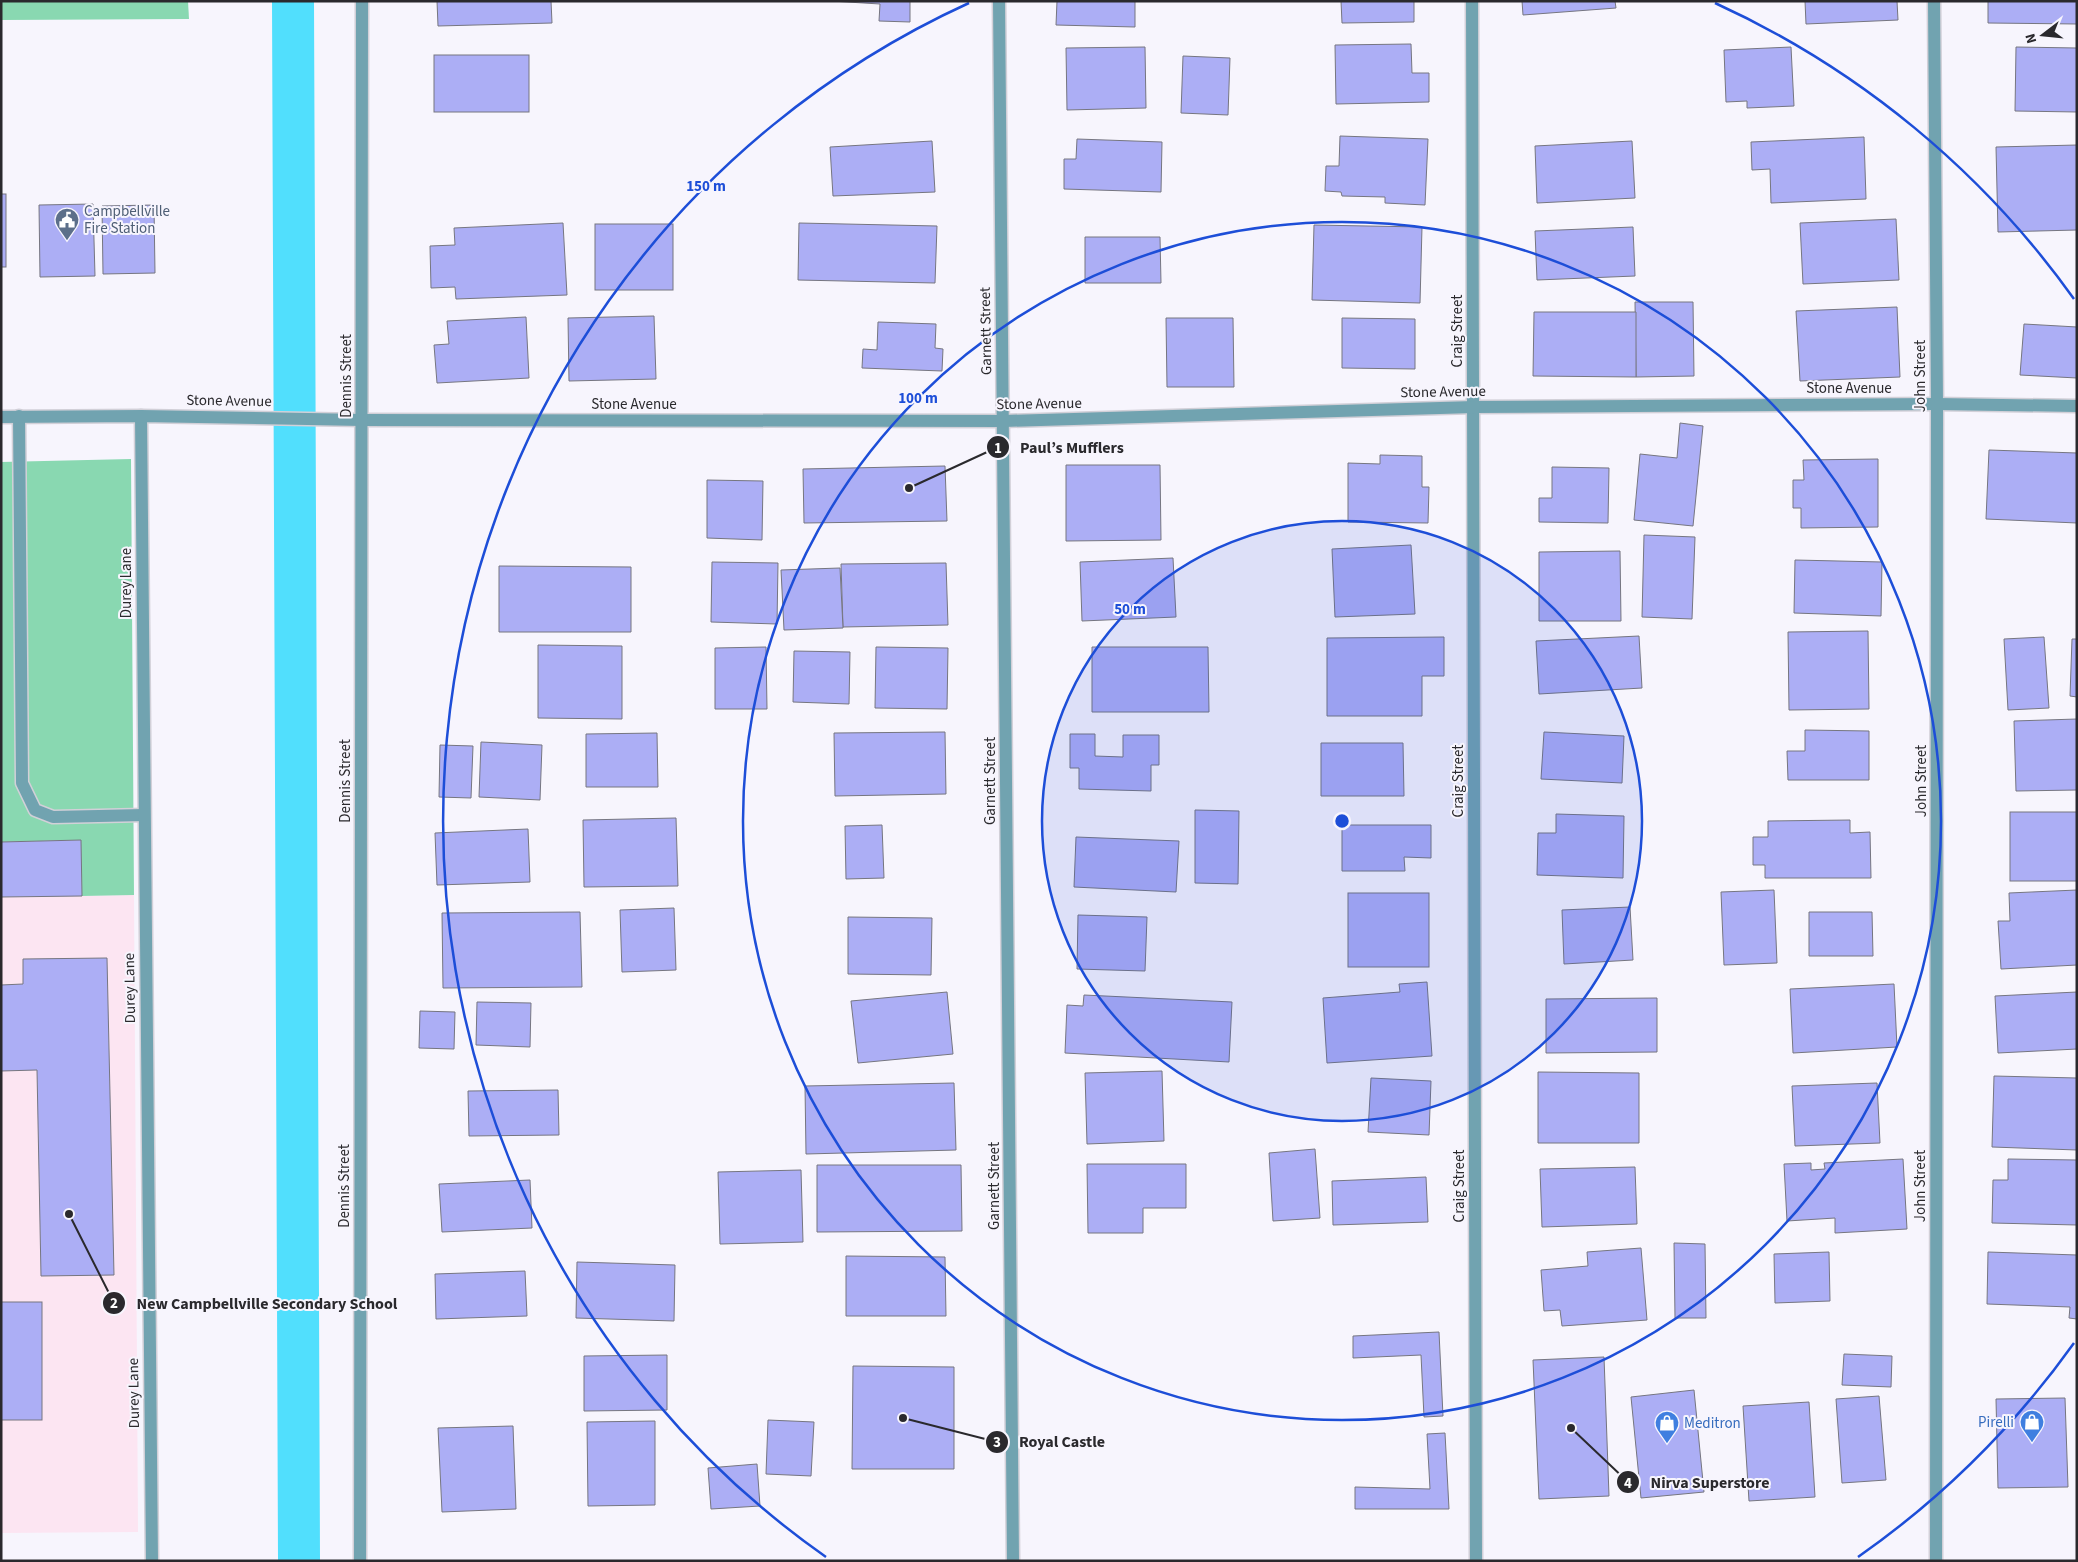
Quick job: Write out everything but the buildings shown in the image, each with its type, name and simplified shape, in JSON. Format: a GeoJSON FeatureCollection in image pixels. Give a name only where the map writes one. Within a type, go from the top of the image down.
{"type":"FeatureCollection","features":[{"type":"Feature","properties":{"kind":"street","name":"Dennis Street"},"geometry":{"type":"LineString","coordinates":[[360,1561],[362,1]]}},
{"type":"Feature","properties":{"kind":"street","name":"Garnett Street"},"geometry":{"type":"LineString","coordinates":[[999,1],[1013,1561]]}},
{"type":"Feature","properties":{"kind":"street","name":"Craig Street"},"geometry":{"type":"LineString","coordinates":[[1472,1],[1476,1561]]}},
{"type":"Feature","properties":{"kind":"street","name":"John Street"},"geometry":{"type":"LineString","coordinates":[[1934,1],[1937,404],[1936,1561]]}},
{"type":"Feature","properties":{"kind":"street","name":"Stone Avenue"},"geometry":{"type":"LineString","coordinates":[[1,416],[141,416],[362,420],[1004,422],[1474,407],[1937,404],[2077,406]]}},
{"type":"Feature","properties":{"kind":"street"},"geometry":{"type":"LineString","coordinates":[[19,416],[22,784],[35,810],[53,818],[144,815]]}},
{"type":"Feature","properties":{"kind":"street","name":"Durey Lane"},"geometry":{"type":"LineString","coordinates":[[141,416],[152,1561]]}},
{"type":"Feature","properties":{"kind":"shaded area"},"geometry":{"type":"Polygon","coordinates":[[[134,895],[138,1532],[1,1533],[1,897],[134,895]]]}},
{"type":"Feature","properties":{"kind":"green space"},"geometry":{"type":"Polygon","coordinates":[[[1,1],[188,1],[189,19],[1,20],[1,1]]]}},
{"type":"Feature","properties":{"kind":"green space"},"geometry":{"type":"Polygon","coordinates":[[[131,459],[134,895],[82,896],[80,840],[1,842],[1,462],[131,459]]]}},
{"type":"Feature","properties":{"kind":"waterway"},"geometry":{"type":"LineString","coordinates":[[293,1],[299,1561]]}},
{"type":"Feature","properties":{"kind":"place","name":"Campbellville Fire Station"},"geometry":{"type":"Point","coordinates":[67,241]}},
{"type":"Feature","properties":{"kind":"place","name":"Paul’s Mufflers"},"geometry":{"type":"Point","coordinates":[909,488]}},
{"type":"Feature","properties":{"kind":"place","name":"New Campbellville Secondary School"},"geometry":{"type":"Point","coordinates":[69,1214]}},
{"type":"Feature","properties":{"kind":"place","name":"Royal Castle"},"geometry":{"type":"Point","coordinates":[903,1418]}},
{"type":"Feature","properties":{"kind":"place","name":"Nirva Superstore"},"geometry":{"type":"Point","coordinates":[1571,1428]}},
{"type":"Feature","properties":{"kind":"place","name":"Pirelli"},"geometry":{"type":"Point","coordinates":[2032,1443]}},
{"type":"Feature","properties":{"kind":"place","name":"Meditron"},"geometry":{"type":"Point","coordinates":[1667,1444]}}]}
